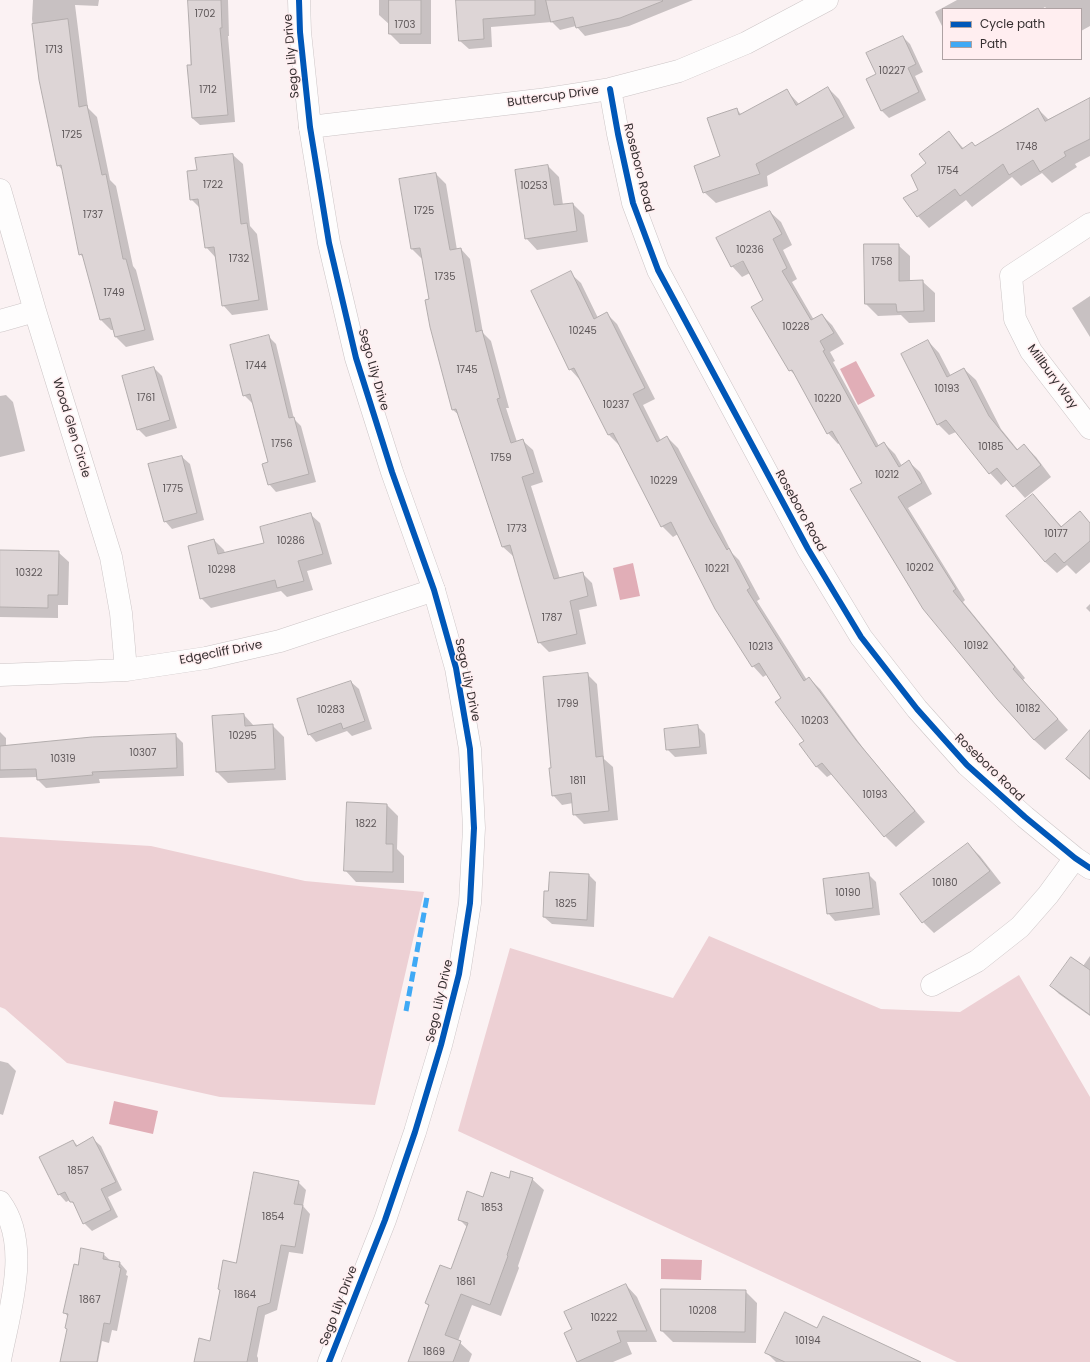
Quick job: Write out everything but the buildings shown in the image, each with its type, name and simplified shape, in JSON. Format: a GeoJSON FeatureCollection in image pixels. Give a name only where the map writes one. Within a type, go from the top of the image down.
{"type":"FeatureCollection","features":[{"type":"Feature","properties":{"kind":"street","name":"Sego Lily Drive"},"geometry":{"type":"LineString","coordinates":[[299,0],[300,32],[310,126],[329,243],[356,358],[392,472],[434,590],[456,668],[470,749],[474,828],[470,903],[459,974],[442,1045],[415,1132],[385,1220],[329,1362]]}},
{"type":"Feature","properties":{"kind":"street","name":"Buttercup Drive"},"geometry":{"type":"LineString","coordinates":[[310,126],[539,100],[610,90],[679,71],[713,57],[746,43],[827,0]]}},
{"type":"Feature","properties":{"kind":"street","name":"Roseboro Road"},"geometry":{"type":"LineString","coordinates":[[610,90],[618,134],[634,203],[658,270],[808,548],[861,637],[917,708],[967,765],[1025,817],[1082,863]]}},
{"type":"Feature","properties":{"kind":"street","name":"Wood Glen Circle"},"geometry":{"type":"LineString","coordinates":[[0,190],[35,311],[111,557],[121,613],[126,670]]}},
{"type":"Feature","properties":{"kind":"street","name":"Millbury Way"},"geometry":{"type":"LineString","coordinates":[[1090,224],[1011,276],[1015,319],[1031,351],[1090,428]]}},
{"type":"Feature","properties":{"kind":"street"},"geometry":{"type":"LineString","coordinates":[[0,321],[35,311]]}},
{"type":"Feature","properties":{"kind":"street","name":"Edgecliff Drive"},"geometry":{"type":"LineString","coordinates":[[0,675],[126,670],[206,658],[280,641],[434,590]]}},
{"type":"Feature","properties":{"kind":"street"},"geometry":{"type":"LineString","coordinates":[[932,985],[977,961],[1020,927],[1048,895],[1082,863]]}},
{"type":"Feature","properties":{"kind":"street"},"geometry":{"type":"LineString","coordinates":[[0,1202],[15,1235],[17,1264],[13,1294],[0,1360]]}},
{"type":"Feature","properties":{"kind":"shaded area"},"geometry":{"type":"Polygon","coordinates":[[[856,361],[875,396],[858,405],[840,369],[856,361]]]}},
{"type":"Feature","properties":{"kind":"shaded area"},"geometry":{"type":"Polygon","coordinates":[[[633,563],[640,596],[620,600],[613,568],[633,563]]]}},
{"type":"Feature","properties":{"kind":"shaded area"},"geometry":{"type":"Polygon","coordinates":[[[0,837],[151,846],[305,881],[424,892],[375,1105],[220,1097],[67,1063],[5,1009],[0,1007],[0,837]]]}},
{"type":"Feature","properties":{"kind":"shaded area"},"geometry":{"type":"Polygon","coordinates":[[[709,936],[881,1009],[960,1012],[1019,975],[1090,1097],[1090,1362],[957,1362],[458,1131],[510,948],[673,998],[709,936]]]}},
{"type":"Feature","properties":{"kind":"shaded area"},"geometry":{"type":"Polygon","coordinates":[[[114,1101],[158,1111],[153,1134],[109,1124],[114,1101]]]}},
{"type":"Feature","properties":{"kind":"shaded area"},"geometry":{"type":"Polygon","coordinates":[[[661,1259],[702,1260],[701,1280],[661,1279],[661,1259]]]}},
{"type":"Feature","properties":{"kind":"marked path"},"geometry":{"type":"LineString","coordinates":[[406,1011],[427,897]]}},
{"type":"Feature","properties":{"kind":"cycle path"},"geometry":{"type":"LineString","coordinates":[[299,0],[300,32],[310,127],[329,243],[356,358],[392,472],[434,590],[456,668],[470,749],[474,828],[470,903],[459,974],[441,1045],[415,1132],[385,1220],[329,1362]]}},
{"type":"Feature","properties":{"kind":"cycle path"},"geometry":{"type":"LineString","coordinates":[[610,89],[633,203],[658,270],[808,549],[861,637],[917,709],[967,765],[1025,817],[1075,858],[1090,868]]}}]}
